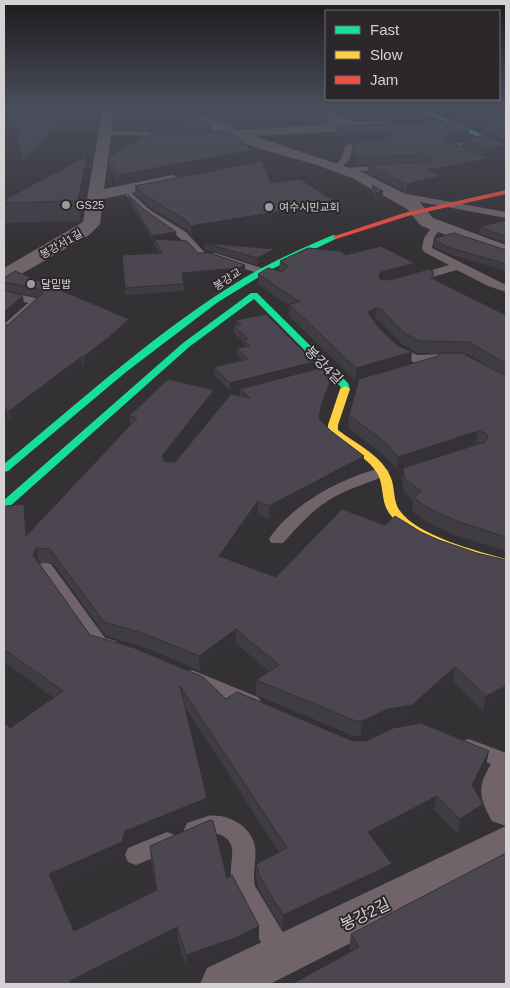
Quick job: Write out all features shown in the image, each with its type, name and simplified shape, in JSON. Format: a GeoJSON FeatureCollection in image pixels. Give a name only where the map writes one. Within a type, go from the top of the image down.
{"type":"FeatureCollection","features":[{"type":"Feature","properties":{"kind":"street","name":"봉강서1길"},"geometry":{"type":"LineString","coordinates":[[4,276],[90,227],[102,153]]}},
{"type":"Feature","properties":{"kind":"street"},"geometry":{"type":"LineString","coordinates":[[294,153],[341,168],[396,194],[413,205],[431,224],[469,236],[506,251]]}},
{"type":"Feature","properties":{"kind":"street"},"geometry":{"type":"LineString","coordinates":[[271,161],[300,155]]}},
{"type":"Feature","properties":{"kind":"street"},"geometry":{"type":"LineString","coordinates":[[95,196],[183,178]]}},
{"type":"Feature","properties":{"kind":"street","name":"봉강교"},"geometry":{"type":"LineString","coordinates":[[4,469],[172,332],[226,294],[271,267],[326,242],[383,221],[445,204],[506,192]]}},
{"type":"Feature","properties":{"kind":"street","name":"봉강4길"},"geometry":{"type":"LineString","coordinates":[[4,506],[186,345],[254,295],[331,371],[351,388],[333,425],[333,431],[384,476]]}},
{"type":"Feature","properties":{"kind":"street"},"geometry":{"type":"LineString","coordinates":[[384,476],[393,510],[405,522],[434,538],[506,563]]}},
{"type":"Feature","properties":{"kind":"street"},"geometry":{"type":"LineString","coordinates":[[506,772],[498,788],[506,809]]}},
{"type":"Feature","properties":{"kind":"street","name":"봉강2길"},"geometry":{"type":"LineString","coordinates":[[223,984],[506,844]]}},
{"type":"Feature","properties":{"kind":"lane"},"geometry":{"type":"LineString","coordinates":[[346,153],[341,168],[398,167]]}},
{"type":"Feature","properties":{"kind":"lane"},"geometry":{"type":"LineString","coordinates":[[462,153],[466,155]]}},
{"type":"Feature","properties":{"kind":"lane"},"geometry":{"type":"LineString","coordinates":[[396,194],[506,215]]}},
{"type":"Feature","properties":{"kind":"lane"},"geometry":{"type":"LineString","coordinates":[[130,195],[147,213],[192,240],[202,256],[211,255],[281,278]]}},
{"type":"Feature","properties":{"kind":"lane"},"geometry":{"type":"LineString","coordinates":[[431,224],[427,248],[506,290]]}},
{"type":"Feature","properties":{"kind":"lane"},"geometry":{"type":"LineString","coordinates":[[403,282],[458,266]]}},
{"type":"Feature","properties":{"kind":"lane"},"geometry":{"type":"LineString","coordinates":[[4,294],[36,301],[4,330]]}},
{"type":"Feature","properties":{"kind":"lane"},"geometry":{"type":"LineString","coordinates":[[388,340],[400,351],[415,359],[452,358],[411,370]]}},
{"type":"Feature","properties":{"kind":"lane"},"geometry":{"type":"LineString","coordinates":[[312,376],[331,371]]}},
{"type":"Feature","properties":{"kind":"lane"},"geometry":{"type":"LineString","coordinates":[[277,539],[308,508],[340,488],[384,476],[404,474]]}},
{"type":"Feature","properties":{"kind":"lane"},"geometry":{"type":"LineString","coordinates":[[45,568],[99,642],[131,652]]}},
{"type":"Feature","properties":{"kind":"lane"},"geometry":{"type":"LineString","coordinates":[[176,670],[265,708]]}},
{"type":"Feature","properties":{"kind":"lane"},"geometry":{"type":"LineString","coordinates":[[456,742],[506,762]]}},
{"type":"Feature","properties":{"kind":"lane"},"geometry":{"type":"LineString","coordinates":[[136,855],[210,823],[224,826],[238,833],[244,843],[243,887],[282,955]]}},
{"type":"Feature","properties":{"kind":"building"},"geometry":{"type":"Polygon","coordinates":[[[21,153],[30,153],[23,161],[21,153]]]}},
{"type":"Feature","properties":{"kind":"building"},"geometry":{"type":"Polygon","coordinates":[[[114,153],[236,153],[118,175],[108,158],[114,153]]]}},
{"type":"Feature","properties":{"kind":"building"},"geometry":{"type":"Polygon","coordinates":[[[357,153],[475,153],[484,157],[506,155],[426,169],[441,176],[407,184],[368,165],[429,162],[432,159],[431,156],[426,154],[359,158],[357,153]]]}},
{"type":"Feature","properties":{"kind":"building"},"geometry":{"type":"Polygon","coordinates":[[[87,156],[78,201],[4,203],[4,200],[87,156]]]}},
{"type":"Feature","properties":{"kind":"building"},"geometry":{"type":"Polygon","coordinates":[[[262,161],[271,183],[300,179],[336,202],[191,226],[187,221],[151,199],[135,186],[262,161]]]}},
{"type":"Feature","properties":{"kind":"building"},"geometry":{"type":"Polygon","coordinates":[[[372,185],[383,191],[376,193],[372,185]]]}},
{"type":"Feature","properties":{"kind":"building"},"geometry":{"type":"Polygon","coordinates":[[[128,195],[142,208],[176,232],[152,236],[128,195]]]}},
{"type":"Feature","properties":{"kind":"building"},"geometry":{"type":"Polygon","coordinates":[[[506,220],[506,237],[480,227],[506,220]]]}},
{"type":"Feature","properties":{"kind":"building"},"geometry":{"type":"Polygon","coordinates":[[[454,233],[506,250],[506,264],[450,248],[435,240],[435,238],[454,233]]]}},
{"type":"Feature","properties":{"kind":"building"},"geometry":{"type":"Polygon","coordinates":[[[154,239],[187,241],[198,253],[210,253],[245,265],[238,268],[182,273],[184,284],[125,288],[122,255],[162,253],[154,239]]]}},
{"type":"Feature","properties":{"kind":"building"},"geometry":{"type":"Polygon","coordinates":[[[204,243],[275,249],[257,258],[204,243]]]}},
{"type":"Feature","properties":{"kind":"building"},"geometry":{"type":"Polygon","coordinates":[[[381,246],[415,263],[381,272],[379,275],[380,279],[390,280],[429,269],[434,272],[431,278],[506,315],[506,364],[470,342],[419,341],[403,332],[381,309],[376,308],[368,312],[378,327],[397,345],[412,352],[356,368],[289,304],[300,302],[258,274],[268,268],[282,272],[288,266],[280,261],[308,248],[340,251],[346,255],[381,246]]]}},
{"type":"Feature","properties":{"kind":"building"},"geometry":{"type":"Polygon","coordinates":[[[15,271],[129,319],[108,338],[9,411],[4,409],[4,325],[8,325],[43,293],[39,289],[4,282],[4,278],[15,271]]]}},
{"type":"Feature","properties":{"kind":"building"},"geometry":{"type":"Polygon","coordinates":[[[4,290],[23,296],[4,312],[4,290]]]}},
{"type":"Feature","properties":{"kind":"building"},"geometry":{"type":"Polygon","coordinates":[[[266,314],[314,362],[230,383],[214,367],[248,359],[237,348],[250,346],[244,340],[248,339],[234,326],[241,324],[236,320],[266,314]]]}},
{"type":"Feature","properties":{"kind":"building"},"geometry":{"type":"Polygon","coordinates":[[[440,353],[462,353],[506,376],[506,537],[457,521],[430,509],[414,498],[421,491],[405,479],[403,468],[485,442],[488,438],[486,433],[478,431],[398,457],[385,442],[349,415],[359,379],[438,356],[440,353]]]}},
{"type":"Feature","properties":{"kind":"building"},"geometry":{"type":"Polygon","coordinates":[[[324,367],[332,374],[321,406],[319,419],[331,431],[364,456],[269,506],[258,501],[219,556],[276,577],[342,509],[385,525],[395,516],[421,532],[439,540],[477,553],[506,560],[506,686],[486,696],[455,667],[412,705],[388,709],[362,721],[356,721],[256,680],[279,665],[236,629],[199,656],[145,634],[104,622],[50,549],[36,548],[33,555],[90,635],[132,647],[203,677],[226,699],[237,692],[353,741],[366,741],[393,728],[421,723],[489,751],[472,785],[483,804],[460,819],[437,796],[368,832],[392,864],[283,915],[260,877],[256,864],[287,848],[180,686],[207,798],[125,831],[122,842],[49,874],[74,931],[157,890],[150,846],[210,820],[213,821],[227,878],[232,875],[259,926],[235,938],[186,955],[177,927],[70,981],[72,984],[4,984],[4,722],[10,728],[63,691],[4,649],[4,507],[24,504],[26,536],[137,418],[129,416],[168,379],[214,390],[162,456],[165,462],[175,462],[231,394],[250,398],[240,389],[324,367]]]}},
{"type":"Feature","properties":{"kind":"building"},"geometry":{"type":"Polygon","coordinates":[[[506,853],[506,984],[292,984],[359,947],[351,934],[506,853]]]}},
{"type":"Feature","properties":{"kind":"traffic: fast"},"geometry":{"type":"LineString","coordinates":[[4,469],[122,370],[215,300],[269,268],[302,251],[336,237]]}},
{"type":"Feature","properties":{"kind":"traffic: fast"},"geometry":{"type":"LineString","coordinates":[[4,506],[186,345],[254,295],[345,385],[345,389]]}},
{"type":"Feature","properties":{"kind":"traffic: slow"},"geometry":{"type":"LineString","coordinates":[[345,389],[333,425],[333,431],[375,462],[381,469],[387,481],[392,509],[395,513],[404,522],[430,537],[463,550],[506,563]]}},
{"type":"Feature","properties":{"kind":"traffic: jam"},"geometry":{"type":"LineString","coordinates":[[336,237],[406,214],[506,192]]}},
{"type":"Feature","properties":{"kind":"place","name":"GS25"},"geometry":{"type":"Point","coordinates":[66,205]}},
{"type":"Feature","properties":{"kind":"place","name":"여수시민교회"},"geometry":{"type":"Point","coordinates":[269,207]}},
{"type":"Feature","properties":{"kind":"place","name":"달밑밥"},"geometry":{"type":"Point","coordinates":[31,284]}}]}
